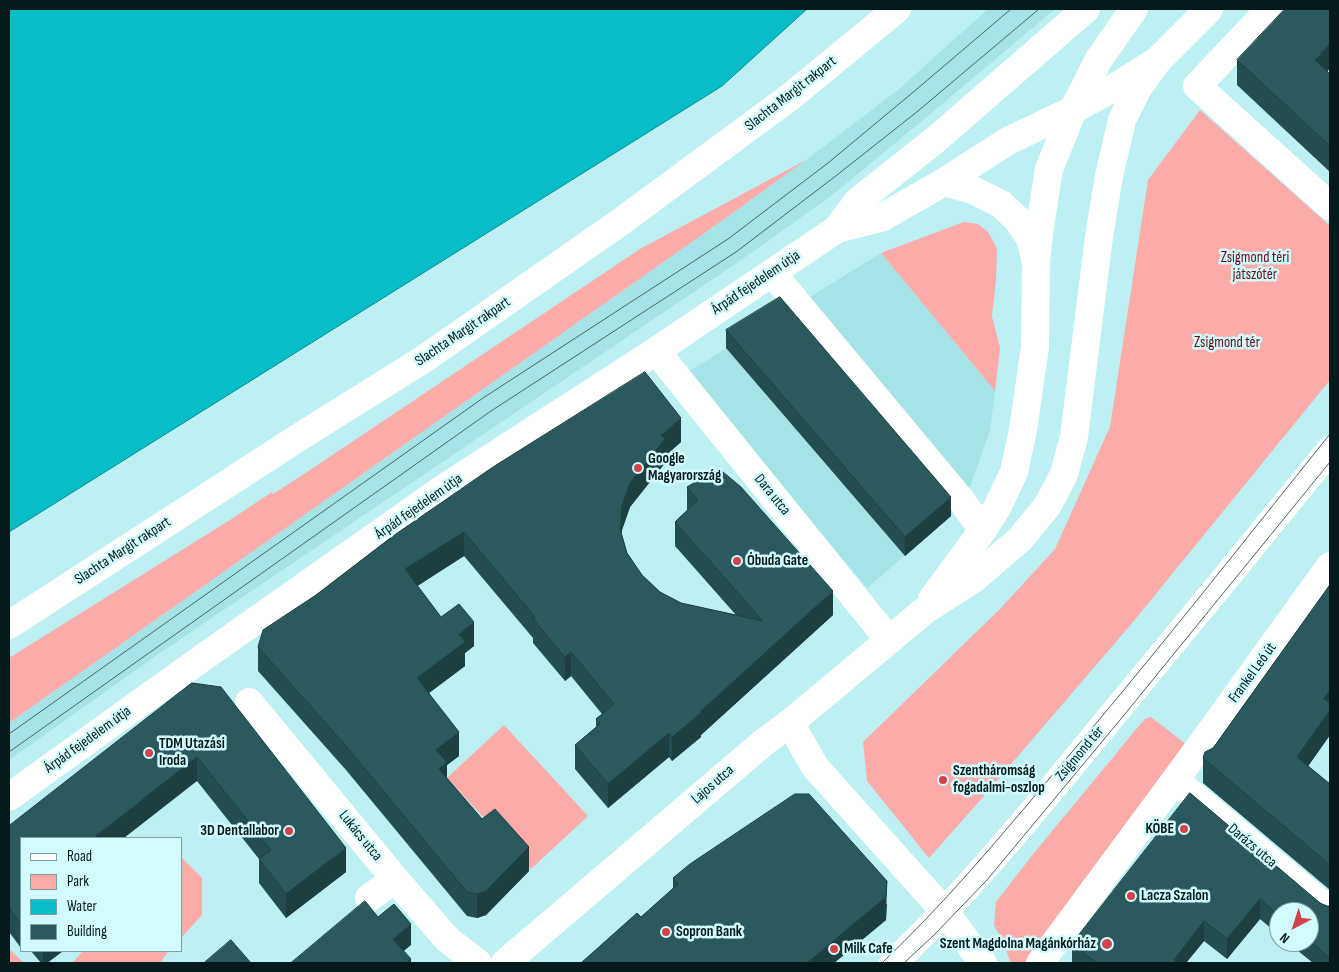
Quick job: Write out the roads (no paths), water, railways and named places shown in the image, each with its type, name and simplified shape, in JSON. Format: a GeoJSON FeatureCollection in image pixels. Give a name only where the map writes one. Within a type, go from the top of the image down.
{"type":"FeatureCollection","features":[{"type":"Feature","properties":{"kind":"street","name":"Slachta Margit rakpart"},"geometry":{"type":"LineString","coordinates":[[9,625],[301,436],[424,359],[619,223],[790,97],[896,9]]}},
{"type":"Feature","properties":{"kind":"street","name":"Árpád fejedelem útja"},"geometry":{"type":"LineString","coordinates":[[9,797],[444,488],[837,229],[858,201],[934,140],[1086,9]]}},
{"type":"Feature","properties":{"kind":"street"},"geometry":{"type":"LineString","coordinates":[[924,611],[984,530],[1014,472],[1023,430],[1035,347],[1036,262],[1049,169],[1073,110],[1099,59],[1134,9]]}},
{"type":"Feature","properties":{"kind":"street","name":"Árpád fejedelem útja"},"geometry":{"type":"LineString","coordinates":[[837,229],[881,218],[944,182],[1008,140],[1073,110],[1115,87],[1159,59],[1209,9]]}},
{"type":"Feature","properties":{"kind":"street"},"geometry":{"type":"LineString","coordinates":[[1270,9],[1197,86],[1330,206]]}},
{"type":"Feature","properties":{"kind":"street"},"geometry":{"type":"LineString","coordinates":[[924,611],[975,578],[1020,539],[1048,505],[1064,474],[1074,437],[1099,236],[1115,150],[1122,120],[1138,88],[1159,59]]}},
{"type":"Feature","properties":{"kind":"street"},"geometry":{"type":"LineString","coordinates":[[944,182],[973,190],[1001,204],[1017,219],[1030,238],[1036,262]]}},
{"type":"Feature","properties":{"kind":"street"},"geometry":{"type":"LineString","coordinates":[[772,273],[984,530]]}},
{"type":"Feature","properties":{"kind":"street","name":"Dara utca"},"geometry":{"type":"LineString","coordinates":[[656,350],[889,640]]}},
{"type":"Feature","properties":{"kind":"street","name":"Zsigmond tér"},"geometry":{"type":"LineString","coordinates":[[893,963],[945,912],[984,869],[1211,597],[1330,450]]}},
{"type":"Feature","properties":{"kind":"street","name":"Frankel Leó út"},"geometry":{"type":"LineString","coordinates":[[1175,780],[1330,566]]}},
{"type":"Feature","properties":{"kind":"street","name":"Lajos utca"},"geometry":{"type":"LineString","coordinates":[[505,963],[763,743],[790,723],[924,611]]}},
{"type":"Feature","properties":{"kind":"street","name":"Lukács utca"},"geometry":{"type":"LineString","coordinates":[[249,702],[447,939],[478,963]]}},
{"type":"Feature","properties":{"kind":"street"},"geometry":{"type":"LineString","coordinates":[[790,723],[815,767],[945,912],[983,963]]}},
{"type":"Feature","properties":{"kind":"street"},"geometry":{"type":"LineString","coordinates":[[1040,963],[1175,780]]}},
{"type":"Feature","properties":{"kind":"street","name":"Darázs utca"},"geometry":{"type":"LineString","coordinates":[[1175,780],[1330,911]]}},
{"type":"Feature","properties":{"kind":"street"},"geometry":{"type":"LineString","coordinates":[[370,898],[395,879]]}},
{"type":"Feature","properties":{"kind":"water"},"geometry":{"type":"Polygon","coordinates":[[[9,9],[807,9],[722,86],[9,532],[9,9]]]}},
{"type":"Feature","properties":{"kind":"tram line"},"geometry":{"type":"LineString","coordinates":[[9,734],[483,398],[728,239],[828,163],[1011,9]]}},
{"type":"Feature","properties":{"kind":"tram line"},"geometry":{"type":"LineString","coordinates":[[9,752],[491,411],[736,252],[918,111],[1039,9]]}},
{"type":"Feature","properties":{"kind":"tram line"},"geometry":{"type":"LineString","coordinates":[[882,963],[968,873],[1121,694],[1330,434]]}},
{"type":"Feature","properties":{"kind":"tram line"},"geometry":{"type":"LineString","coordinates":[[904,963],[987,880],[1330,462]]}},
{"type":"Feature","properties":{"kind":"place","name":"Google Magyarország"},"geometry":{"type":"Point","coordinates":[638,468]}},
{"type":"Feature","properties":{"kind":"place","name":"Óbuda Gate"},"geometry":{"type":"Point","coordinates":[737,561]}},
{"type":"Feature","properties":{"kind":"place","name":"TDM Utazási Iroda"},"geometry":{"type":"Point","coordinates":[149,753]}},
{"type":"Feature","properties":{"kind":"place","name":"Szentháromság fogadalmi-oszlop"},"geometry":{"type":"Point","coordinates":[943,780]}},
{"type":"Feature","properties":{"kind":"place","name":"KÖBE"},"geometry":{"type":"Point","coordinates":[1184,829]}},
{"type":"Feature","properties":{"kind":"place","name":"3D Dentallabor"},"geometry":{"type":"Point","coordinates":[289,831]}},
{"type":"Feature","properties":{"kind":"place","name":"Lacza Szalon"},"geometry":{"type":"Point","coordinates":[1131,896]}},
{"type":"Feature","properties":{"kind":"place","name":"Sopron Bank"},"geometry":{"type":"Point","coordinates":[666,932]}},
{"type":"Feature","properties":{"kind":"place","name":"Szent Magdolna Magánkórház"},"geometry":{"type":"Point","coordinates":[1107,944]}},
{"type":"Feature","properties":{"kind":"place","name":"Milk Cafe"},"geometry":{"type":"Point","coordinates":[834,949]}},
{"type":"Feature","properties":{"kind":"park label","name":"Zsigmond téri játszótér"},"geometry":{"type":"Point","coordinates":[1255,266]}}]}
